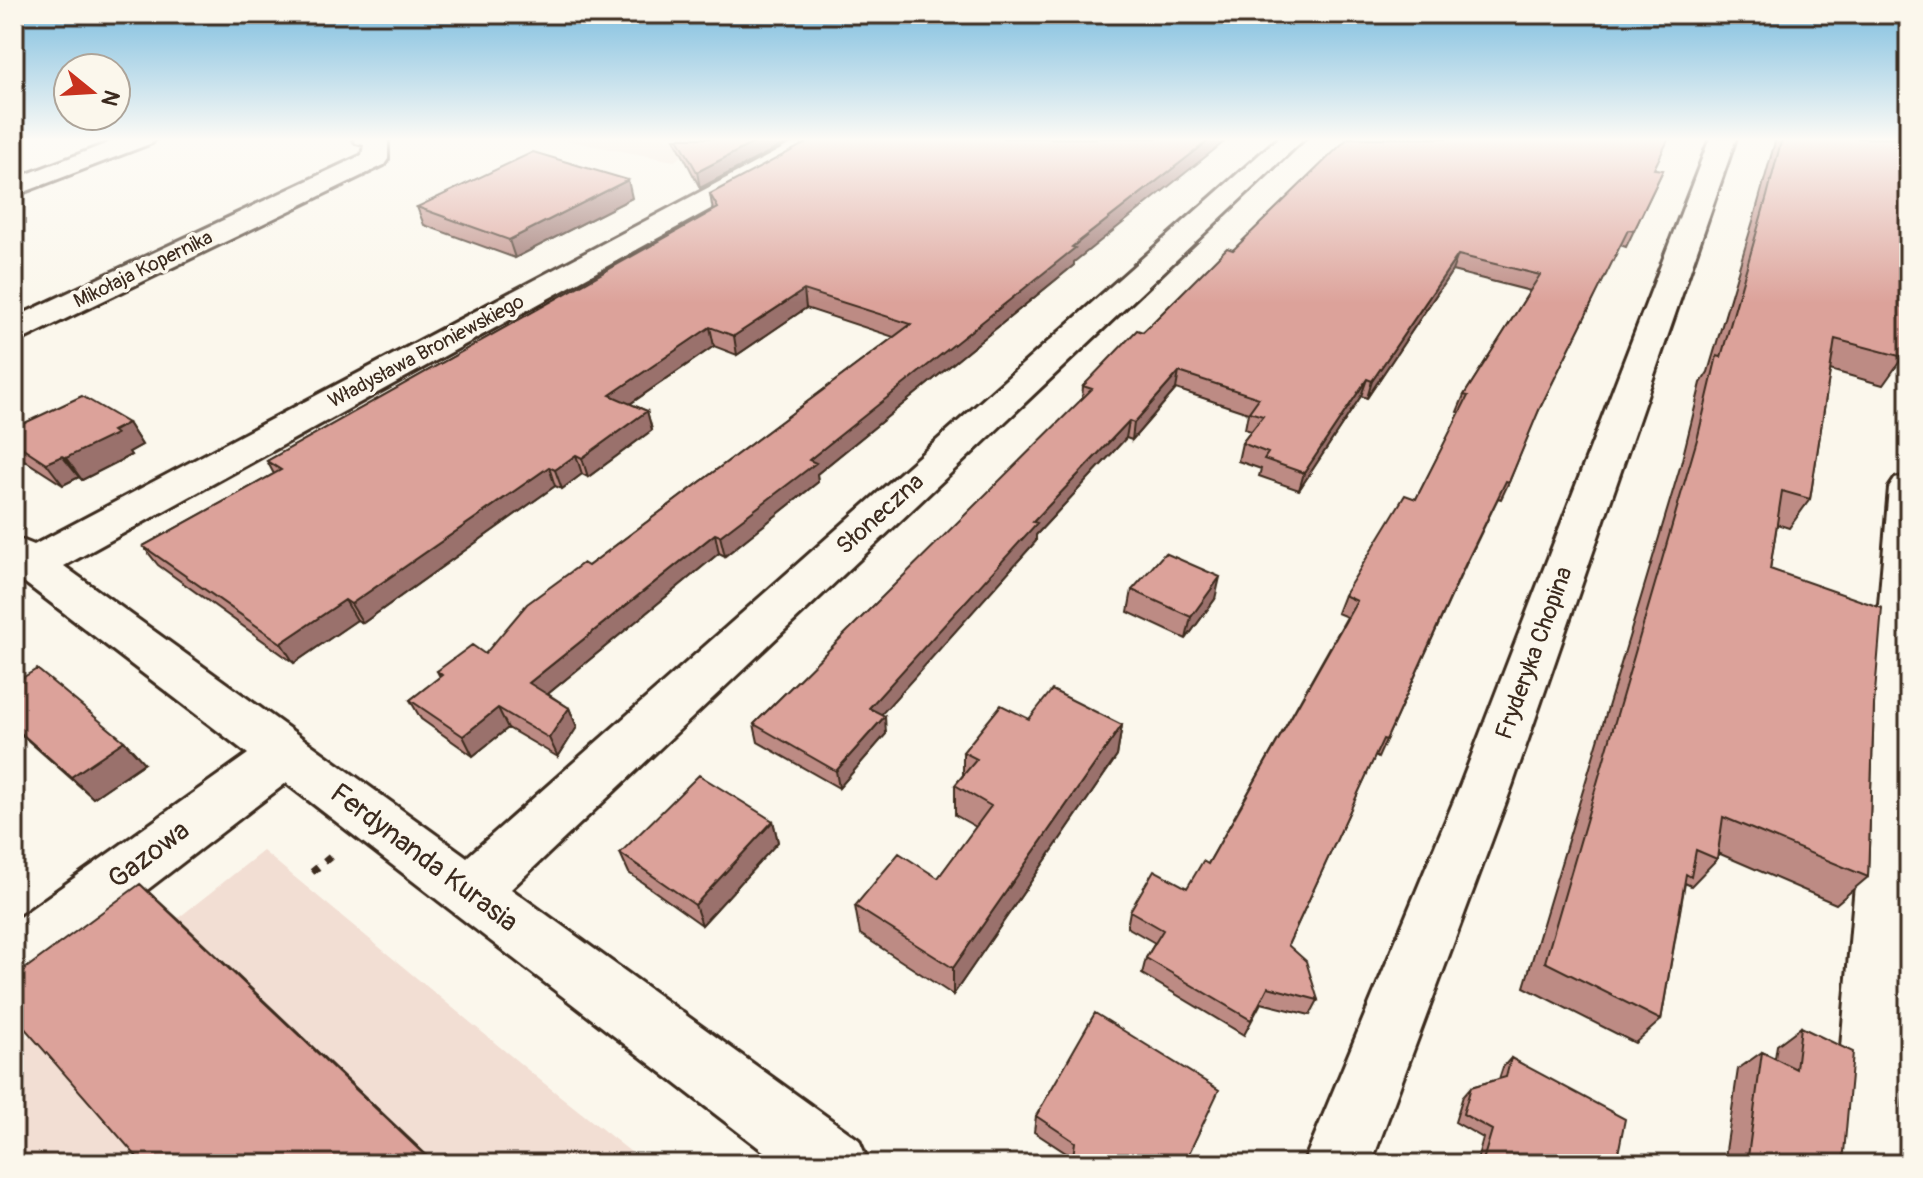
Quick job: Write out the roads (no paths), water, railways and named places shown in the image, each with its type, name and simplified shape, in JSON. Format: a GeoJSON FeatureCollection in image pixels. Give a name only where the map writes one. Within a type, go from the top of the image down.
{"type":"FeatureCollection","features":[{"type":"Feature","properties":{"kind":"street","name":"Mikołaja Kopernika"},"geometry":{"type":"LineString","coordinates":[[14,331],[304,193]]}},
{"type":"Feature","properties":{"kind":"street","name":"Władysława Broniewskiego"},"geometry":{"type":"LineString","coordinates":[[22,558],[716,193]]}},
{"type":"Feature","properties":{"kind":"street","name":"Słoneczna"},"geometry":{"type":"LineString","coordinates":[[469,892],[1233,193]]}},
{"type":"Feature","properties":{"kind":"street","name":"Fryderyka Chopina"},"geometry":{"type":"LineString","coordinates":[[1337,1164],[1486,786],[1703,193]]}},
{"type":"Feature","properties":{"kind":"street"},"geometry":{"type":"LineString","coordinates":[[1865,1164],[1909,488]]}},
{"type":"Feature","properties":{"kind":"street","name":"Ferdynanda Kurasia"},"geometry":{"type":"LineString","coordinates":[[22,558],[835,1164]]}},
{"type":"Feature","properties":{"kind":"street","name":"Gazowa"},"geometry":{"type":"LineString","coordinates":[[14,956],[285,755]]}}]}
